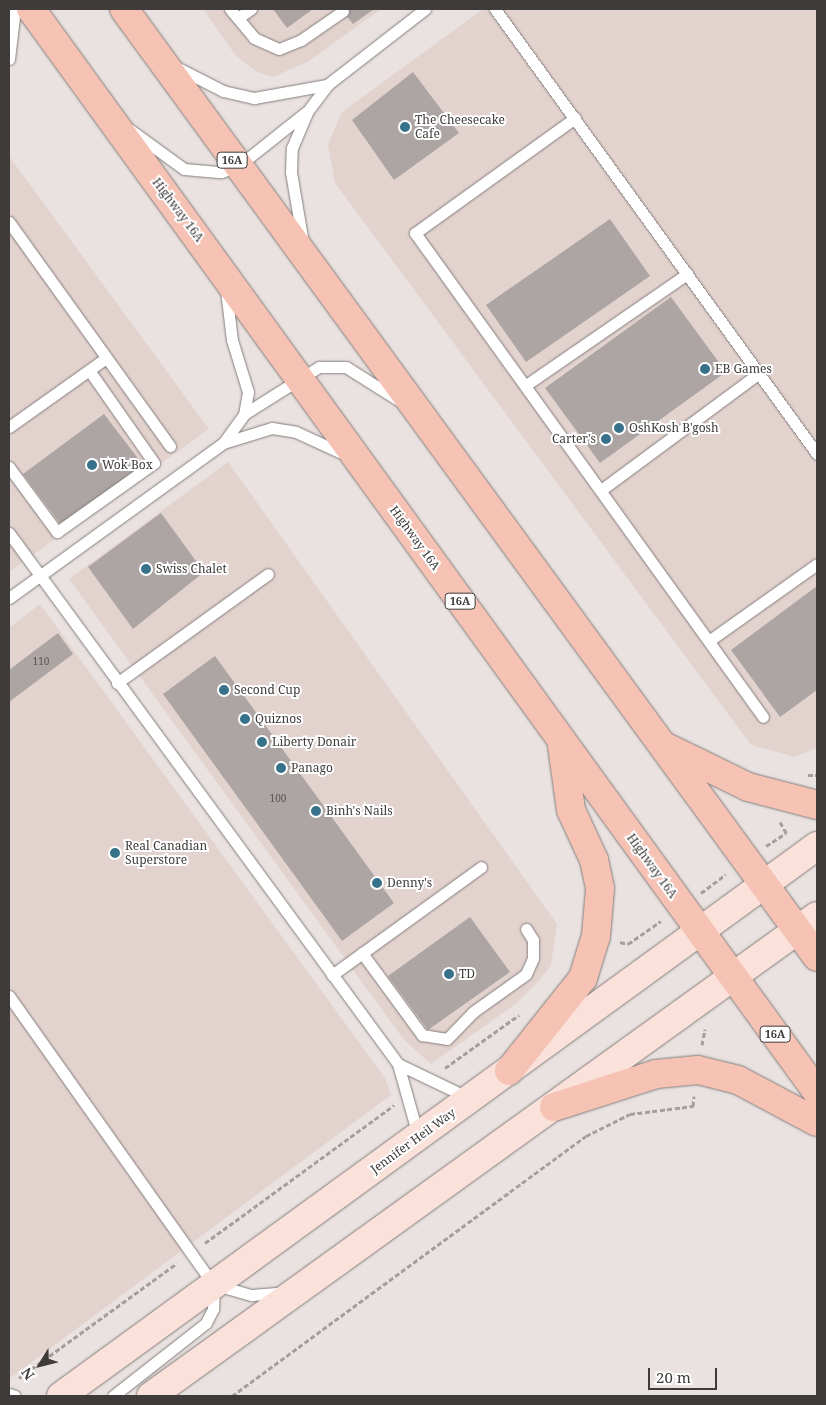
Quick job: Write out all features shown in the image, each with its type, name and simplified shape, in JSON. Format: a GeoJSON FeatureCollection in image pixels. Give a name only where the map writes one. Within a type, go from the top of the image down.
{"type":"FeatureCollection","features":[{"type":"Feature","properties":{"kind":"main road","name":"Highway 16A"},"geometry":{"type":"LineString","coordinates":[[30,9],[223,271],[817,1092]]}},
{"type":"Feature","properties":{"kind":"main road","name":"16A"},"geometry":{"type":"LineString","coordinates":[[124,9],[420,418],[765,886],[808,923],[817,957]]}},
{"type":"Feature","properties":{"kind":"main road"},"geometry":{"type":"LineString","coordinates":[[508,1071],[582,978],[596,936],[600,888],[594,860],[571,810],[562,742]]}},
{"type":"Feature","properties":{"kind":"main road"},"geometry":{"type":"LineString","coordinates":[[659,743],[748,787],[817,805]]}},
{"type":"Feature","properties":{"kind":"main road","name":"Jennifer Heil Way"},"geometry":{"type":"LineString","coordinates":[[61,1396],[700,931],[765,886],[817,846]]}},
{"type":"Feature","properties":{"kind":"main road"},"geometry":{"type":"LineString","coordinates":[[151,1396],[304,1289],[808,923]]}},
{"type":"Feature","properties":{"kind":"main road"},"geometry":{"type":"LineString","coordinates":[[554,1107],[656,1074],[698,1070],[738,1080],[817,1122]]}},
{"type":"Feature","properties":{"kind":"lane"},"geometry":{"type":"LineString","coordinates":[[9,59],[15,9]]}},
{"type":"Feature","properties":{"kind":"lane"},"geometry":{"type":"LineString","coordinates":[[230,9],[254,38],[279,49],[301,40],[343,11]]}},
{"type":"Feature","properties":{"kind":"lane"},"geometry":{"type":"LineString","coordinates":[[238,18],[251,9]]}},
{"type":"Feature","properties":{"kind":"lane"},"geometry":{"type":"LineString","coordinates":[[306,259],[291,172],[292,148],[308,112],[327,85],[425,9]]}},
{"type":"Feature","properties":{"kind":"lane"},"geometry":{"type":"LineString","coordinates":[[495,9],[817,454]]}},
{"type":"Feature","properties":{"kind":"lane"},"geometry":{"type":"LineString","coordinates":[[161,59],[223,91],[254,98],[327,85]]}},
{"type":"Feature","properties":{"kind":"lane"},"geometry":{"type":"LineString","coordinates":[[102,108],[184,169],[222,172],[237,167],[308,112]]}},
{"type":"Feature","properties":{"kind":"lane"},"geometry":{"type":"LineString","coordinates":[[575,118],[415,233],[710,640],[763,717]]}},
{"type":"Feature","properties":{"kind":"lane"},"geometry":{"type":"LineString","coordinates":[[9,222],[170,446]]}},
{"type":"Feature","properties":{"kind":"lane"},"geometry":{"type":"LineString","coordinates":[[223,271],[232,340],[248,392],[244,414]]}},
{"type":"Feature","properties":{"kind":"lane"},"geometry":{"type":"LineString","coordinates":[[526,385],[687,274]]}},
{"type":"Feature","properties":{"kind":"lane"},"geometry":{"type":"LineString","coordinates":[[9,428],[106,358]]}},
{"type":"Feature","properties":{"kind":"lane"},"geometry":{"type":"LineString","coordinates":[[9,598],[223,443],[244,414],[298,376],[318,367],[346,367],[365,375],[420,418]]}},
{"type":"Feature","properties":{"kind":"lane"},"geometry":{"type":"LineString","coordinates":[[9,467],[57,532],[154,463],[89,370]]}},
{"type":"Feature","properties":{"kind":"lane"},"geometry":{"type":"LineString","coordinates":[[601,490],[759,373]]}},
{"type":"Feature","properties":{"kind":"lane"},"geometry":{"type":"LineString","coordinates":[[223,443],[272,428],[296,432],[359,461]]}},
{"type":"Feature","properties":{"kind":"lane"},"geometry":{"type":"LineString","coordinates":[[9,533],[398,1064],[419,1137]]}},
{"type":"Feature","properties":{"kind":"lane"},"geometry":{"type":"LineString","coordinates":[[710,640],[817,564]]}},
{"type":"Feature","properties":{"kind":"lane"},"geometry":{"type":"LineString","coordinates":[[118,682],[268,574]]}},
{"type":"Feature","properties":{"kind":"lane"},"geometry":{"type":"LineString","coordinates":[[332,974],[481,867]]}},
{"type":"Feature","properties":{"kind":"lane"},"geometry":{"type":"LineString","coordinates":[[362,953],[422,1035],[447,1039],[473,1012],[526,974],[533,958],[533,940],[526,929]]}},
{"type":"Feature","properties":{"kind":"lane"},"geometry":{"type":"LineString","coordinates":[[9,996],[214,1285],[215,1300],[206,1322],[113,1396]]}},
{"type":"Feature","properties":{"kind":"lane"},"geometry":{"type":"LineString","coordinates":[[398,1064],[471,1098]]}},
{"type":"Feature","properties":{"kind":"lane"},"geometry":{"type":"LineString","coordinates":[[214,1285],[252,1295],[304,1289]]}},
{"type":"Feature","properties":{"kind":"lane"},"geometry":{"type":"LineString","coordinates":[[9,1394],[15,1396]]}},
{"type":"Feature","properties":{"kind":"path"},"geometry":{"type":"LineString","coordinates":[[445,1068],[523,1012]]}},
{"type":"Feature","properties":{"kind":"path"},"geometry":{"type":"LineString","coordinates":[[232,1396],[586,1136],[630,1114],[692,1106],[705,1029]]}},
{"type":"Feature","properties":{"kind":"path"},"geometry":{"type":"LineString","coordinates":[[222,1230],[393,1106]]}},
{"type":"Feature","properties":{"kind":"path"},"geometry":{"type":"LineString","coordinates":[[19,1378],[168,1270]]}},
{"type":"Feature","properties":{"kind":"shaded area"},"geometry":{"type":"Polygon","coordinates":[[[203,9],[381,9],[309,61],[273,77],[257,72],[236,56],[203,9]]]}},
{"type":"Feature","properties":{"kind":"shaded area"},"geometry":{"type":"Polygon","coordinates":[[[483,9],[817,9],[817,748],[795,757],[751,745],[335,183],[328,144],[342,112],[483,9]]]}},
{"type":"Feature","properties":{"kind":"shaded area"},"geometry":{"type":"Polygon","coordinates":[[[9,156],[209,429],[9,572],[9,156]]]}},
{"type":"Feature","properties":{"kind":"shaded area"},"geometry":{"type":"Polygon","coordinates":[[[228,462],[557,924],[551,966],[537,983],[517,1003],[431,1064],[404,1040],[69,579],[228,462]]]}},
{"type":"Feature","properties":{"kind":"shaded area","name":"Real Canadian Superstore"},"geometry":{"type":"Polygon","coordinates":[[[40,604],[385,1078],[391,1095],[9,1379],[9,628],[40,604]]]}},
{"type":"Feature","properties":{"kind":"building"},"geometry":{"type":"Polygon","coordinates":[[[273,9],[313,9],[287,28],[273,9]]]}},
{"type":"Feature","properties":{"kind":"building"},"geometry":{"type":"Polygon","coordinates":[[[341,9],[374,9],[353,24],[341,9]]]}},
{"type":"Feature","properties":{"kind":"building","name":"The Cheesecake Cafe"},"geometry":{"type":"Polygon","coordinates":[[[413,72],[459,133],[394,180],[352,120],[413,72]]]}},
{"type":"Feature","properties":{"kind":"building"},"geometry":{"type":"Polygon","coordinates":[[[610,219],[650,276],[526,362],[486,305],[610,219]]]}},
{"type":"Feature","properties":{"kind":"building"},"geometry":{"type":"Polygon","coordinates":[[[671,297],[726,372],[600,463],[545,388],[671,297]]]}},
{"type":"Feature","properties":{"kind":"building"},"geometry":{"type":"Polygon","coordinates":[[[104,414],[143,465],[62,526],[23,474],[104,414]]]}},
{"type":"Feature","properties":{"kind":"building","name":"Swiss Chalet"},"geometry":{"type":"Polygon","coordinates":[[[161,513],[204,572],[133,629],[88,567],[161,513]]]}},
{"type":"Feature","properties":{"kind":"building"},"geometry":{"type":"Polygon","coordinates":[[[817,586],[817,690],[780,717],[731,650],[817,586]]]}},
{"type":"Feature","properties":{"kind":"building"},"geometry":{"type":"Polygon","coordinates":[[[58,633],[73,654],[9,702],[9,670],[58,633]]]}},
{"type":"Feature","properties":{"kind":"building"},"geometry":{"type":"Polygon","coordinates":[[[215,656],[394,903],[342,941],[163,694],[215,656]]]}},
{"type":"Feature","properties":{"kind":"building","name":"TD"},"geometry":{"type":"Polygon","coordinates":[[[470,917],[510,972],[428,1030],[388,976],[470,917]]]}},
{"type":"Feature","properties":{"kind":"place","name":"The Cheesecake Cafe"},"geometry":{"type":"Point","coordinates":[405,127]}},
{"type":"Feature","properties":{"kind":"place","name":"EB Games"},"geometry":{"type":"Point","coordinates":[705,369]}},
{"type":"Feature","properties":{"kind":"place","name":"OshKosh B'gosh"},"geometry":{"type":"Point","coordinates":[619,428]}},
{"type":"Feature","properties":{"kind":"place","name":"Carter's"},"geometry":{"type":"Point","coordinates":[606,439]}},
{"type":"Feature","properties":{"kind":"place","name":"Wok Box"},"geometry":{"type":"Point","coordinates":[92,465]}},
{"type":"Feature","properties":{"kind":"place","name":"Swiss Chalet"},"geometry":{"type":"Point","coordinates":[146,569]}},
{"type":"Feature","properties":{"kind":"place","name":"Second Cup"},"geometry":{"type":"Point","coordinates":[224,690]}},
{"type":"Feature","properties":{"kind":"place","name":"Quiznos"},"geometry":{"type":"Point","coordinates":[245,719]}},
{"type":"Feature","properties":{"kind":"place","name":"Liberty Donair"},"geometry":{"type":"Point","coordinates":[262,742]}},
{"type":"Feature","properties":{"kind":"place","name":"Panago"},"geometry":{"type":"Point","coordinates":[281,768]}},
{"type":"Feature","properties":{"kind":"place","name":"Binh's Nails"},"geometry":{"type":"Point","coordinates":[316,811]}},
{"type":"Feature","properties":{"kind":"place","name":"Real Canadian Superstore"},"geometry":{"type":"Point","coordinates":[115,853]}},
{"type":"Feature","properties":{"kind":"place","name":"Denny's"},"geometry":{"type":"Point","coordinates":[377,883]}},
{"type":"Feature","properties":{"kind":"place","name":"TD"},"geometry":{"type":"Point","coordinates":[449,974]}}]}
